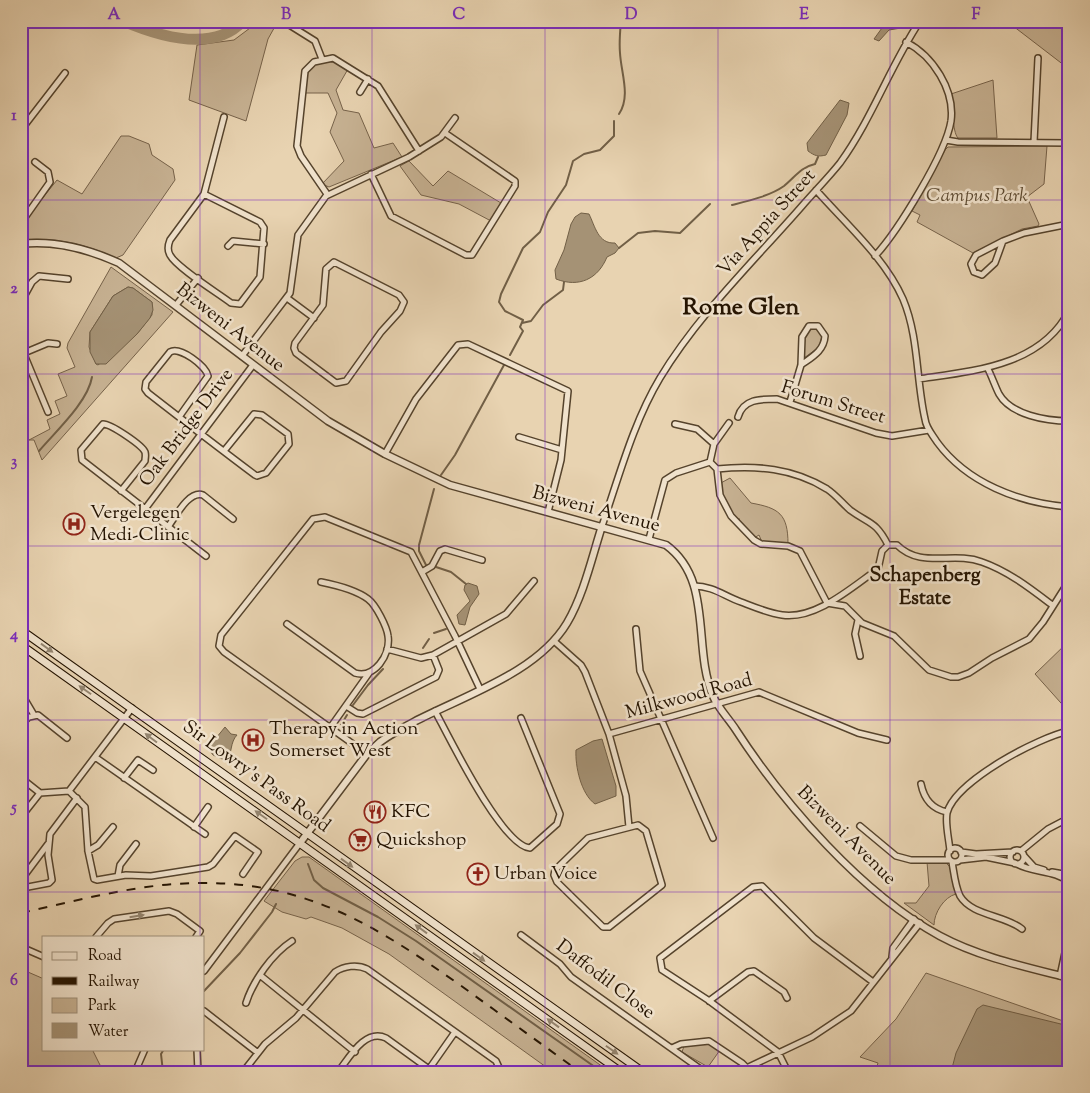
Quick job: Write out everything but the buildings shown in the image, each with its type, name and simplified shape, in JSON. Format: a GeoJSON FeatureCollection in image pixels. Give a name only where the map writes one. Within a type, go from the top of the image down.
{"type":"FeatureCollection","features":[{"type":"Feature","properties":{"kind":"main road","name":"Sir Lowry's Pass Road"},"geometry":{"type":"LineString","coordinates":[[21,630],[643,1072]]}},
{"type":"Feature","properties":{"kind":"main road","name":"Sir Lowry's Pass Road"},"geometry":{"type":"LineString","coordinates":[[21,645],[621,1072]]}},
{"type":"Feature","properties":{"kind":"street"},"geometry":{"type":"LineString","coordinates":[[283,21],[316,41],[322,60]]}},
{"type":"Feature","properties":{"kind":"street","name":"Via Appia Street"},"geometry":{"type":"LineString","coordinates":[[602,526],[644,410],[665,370],[725,293],[816,190],[849,149],[906,42],[920,21]]}},
{"type":"Feature","properties":{"kind":"street"},"geometry":{"type":"LineString","coordinates":[[875,256],[907,211],[946,140],[951,112],[944,83],[926,57],[906,42]]}},
{"type":"Feature","properties":{"kind":"street"},"geometry":{"type":"LineString","coordinates":[[327,194],[301,156],[298,146],[305,70],[310,64],[333,58],[368,78],[383,94],[419,151]]}},
{"type":"Feature","properties":{"kind":"street"},"geometry":{"type":"LineString","coordinates":[[1034,142],[1038,58]]}},
{"type":"Feature","properties":{"kind":"street"},"geometry":{"type":"LineString","coordinates":[[21,130],[65,73]]}},
{"type":"Feature","properties":{"kind":"street"},"geometry":{"type":"LineString","coordinates":[[360,92],[368,78]]}},
{"type":"Feature","properties":{"kind":"street"},"geometry":{"type":"LineString","coordinates":[[204,194],[261,224],[264,230],[260,277],[240,304],[231,303],[172,259],[168,245],[204,194],[224,117]]}},
{"type":"Feature","properties":{"kind":"street"},"geometry":{"type":"LineString","coordinates":[[242,356],[287,298],[292,286],[298,235],[327,194],[405,160],[445,133],[455,118]]}},
{"type":"Feature","properties":{"kind":"street"},"geometry":{"type":"LineString","coordinates":[[371,174],[390,216],[466,255],[472,255],[515,186],[515,181],[445,133]]}},
{"type":"Feature","properties":{"kind":"street"},"geometry":{"type":"LineString","coordinates":[[946,140],[958,142],[1069,143]]}},
{"type":"Feature","properties":{"kind":"street"},"geometry":{"type":"LineString","coordinates":[[21,223],[50,182],[48,172],[35,162]]}},
{"type":"Feature","properties":{"kind":"street"},"geometry":{"type":"LineString","coordinates":[[816,190],[875,256],[892,279],[904,301],[912,330],[925,421],[928,430],[955,464],[986,483],[1030,501],[1069,507]]}},
{"type":"Feature","properties":{"kind":"street"},"geometry":{"type":"LineString","coordinates":[[1003,241],[991,269],[982,275],[974,272],[971,264],[976,255],[1003,241],[1024,233],[1069,224]]}},
{"type":"Feature","properties":{"kind":"street"},"geometry":{"type":"LineString","coordinates":[[228,246],[233,241],[264,244]]}},
{"type":"Feature","properties":{"kind":"street","name":"Bizweni Avenue"},"geometry":{"type":"LineString","coordinates":[[21,244],[53,243],[92,252],[119,264],[328,421],[385,454],[443,482],[649,538],[666,545],[684,561],[694,586],[708,677],[717,703],[747,747],[804,818],[868,884],[917,921],[952,942],[1069,978]]}},
{"type":"Feature","properties":{"kind":"street"},"geometry":{"type":"LineString","coordinates":[[334,262],[400,295],[404,302],[400,311],[381,332],[342,384],[336,383],[294,350],[295,343],[314,318],[323,303],[326,269],[334,262]]}},
{"type":"Feature","properties":{"kind":"street"},"geometry":{"type":"LineString","coordinates":[[21,302],[32,282],[39,276],[68,279]]}},
{"type":"Feature","properties":{"kind":"street"},"geometry":{"type":"LineString","coordinates":[[176,305],[198,278]]}},
{"type":"Feature","properties":{"kind":"street"},"geometry":{"type":"LineString","coordinates":[[287,298],[314,318]]}},
{"type":"Feature","properties":{"kind":"street"},"geometry":{"type":"LineString","coordinates":[[919,379],[988,369],[1047,340],[1060,326],[1069,311]]}},
{"type":"Feature","properties":{"kind":"street"},"geometry":{"type":"LineString","coordinates":[[790,402],[801,365],[802,334],[810,326],[818,326],[825,336],[823,346],[815,355],[801,365]]}},
{"type":"Feature","properties":{"kind":"street"},"geometry":{"type":"LineString","coordinates":[[48,412],[22,350],[48,343],[57,344]]}},
{"type":"Feature","properties":{"kind":"street"},"geometry":{"type":"LineString","coordinates":[[385,454],[416,399],[456,347],[466,343],[566,389],[568,395],[562,450],[548,512]]}},
{"type":"Feature","properties":{"kind":"street"},"geometry":{"type":"LineString","coordinates":[[179,417],[208,376],[204,368],[176,349],[170,352],[145,386],[148,393],[179,417],[202,434],[255,475],[261,476],[266,473],[287,446],[289,438],[288,434],[262,415],[254,414],[224,451]]}},
{"type":"Feature","properties":{"kind":"street","name":"Oak Bridge Drive"},"geometry":{"type":"LineString","coordinates":[[145,509],[253,365]]}},
{"type":"Feature","properties":{"kind":"street"},"geometry":{"type":"LineString","coordinates":[[988,369],[1000,395],[1013,407],[1037,418],[1069,421]]}},
{"type":"Feature","properties":{"kind":"street","name":"Forum Street"},"geometry":{"type":"LineString","coordinates":[[738,417],[744,406],[755,400],[777,399],[876,433],[892,436],[928,430]]}},
{"type":"Feature","properties":{"kind":"street"},"geometry":{"type":"LineString","coordinates":[[710,462],[714,444],[729,423]]}},
{"type":"Feature","properties":{"kind":"street"},"geometry":{"type":"LineString","coordinates":[[122,491],[145,460],[145,455],[142,448],[111,425],[103,424],[82,450],[81,458],[122,491],[206,556]]}},
{"type":"Feature","properties":{"kind":"street"},"geometry":{"type":"LineString","coordinates":[[675,424],[697,429],[714,444]]}},
{"type":"Feature","properties":{"kind":"street"},"geometry":{"type":"LineString","coordinates":[[519,437],[562,450]]}},
{"type":"Feature","properties":{"kind":"street"},"geometry":{"type":"LineString","coordinates":[[710,462],[717,469],[720,495],[730,516],[745,533],[761,544],[788,546],[800,551],[827,603]]}},
{"type":"Feature","properties":{"kind":"street"},"geometry":{"type":"LineString","coordinates":[[649,538],[665,480],[676,472],[710,462]]}},
{"type":"Feature","properties":{"kind":"street"},"geometry":{"type":"LineString","coordinates":[[717,469],[761,466],[780,470],[818,484],[834,494],[851,510],[878,527],[888,545]]}},
{"type":"Feature","properties":{"kind":"street"},"geometry":{"type":"LineString","coordinates":[[168,527],[191,497],[198,494],[203,495],[233,519]]}},
{"type":"Feature","properties":{"kind":"street"},"geometry":{"type":"LineString","coordinates":[[367,754],[224,652],[219,643],[221,636],[310,523],[316,518],[325,517],[407,550],[414,555],[480,689]]}},
{"type":"Feature","properties":{"kind":"street"},"geometry":{"type":"LineString","coordinates":[[205,970],[367,754],[388,736],[524,666],[554,642],[569,621],[602,526]]}},
{"type":"Feature","properties":{"kind":"street"},"geometry":{"type":"LineString","coordinates":[[694,586],[711,587],[735,600],[781,615],[805,613],[827,603],[878,569],[882,551],[888,545],[897,545],[906,554],[921,559],[950,557],[981,561],[1006,574],[1052,605]]}},
{"type":"Feature","properties":{"kind":"street"},"geometry":{"type":"LineString","coordinates":[[422,572],[432,566],[440,551],[445,548],[482,560]]}},
{"type":"Feature","properties":{"kind":"street"},"geometry":{"type":"LineString","coordinates":[[386,650],[421,658],[433,655],[506,614],[534,581]]}},
{"type":"Feature","properties":{"kind":"street"},"geometry":{"type":"LineString","coordinates":[[827,603],[845,606],[858,620],[894,636],[929,670],[951,677],[958,677],[969,673],[992,658],[1029,639],[1043,622],[1052,605],[1069,581]]}},
{"type":"Feature","properties":{"kind":"street"},"geometry":{"type":"LineString","coordinates":[[321,582],[334,585],[371,602],[388,635],[382,661],[369,672],[330,728]]}},
{"type":"Feature","properties":{"kind":"street"},"geometry":{"type":"LineString","coordinates":[[858,620],[855,634],[860,656]]}},
{"type":"Feature","properties":{"kind":"street"},"geometry":{"type":"LineString","coordinates":[[287,624],[355,672],[369,672]]}},
{"type":"Feature","properties":{"kind":"street"},"geometry":{"type":"LineString","coordinates":[[636,630],[640,671],[712,838]]}},
{"type":"Feature","properties":{"kind":"street"},"geometry":{"type":"LineString","coordinates":[[554,642],[584,670],[609,734],[626,796],[629,827]]}},
{"type":"Feature","properties":{"kind":"street"},"geometry":{"type":"LineString","coordinates":[[346,706],[357,713],[363,714],[436,677],[440,670],[433,655]]}},
{"type":"Feature","properties":{"kind":"street"},"geometry":{"type":"LineString","coordinates":[[21,693],[34,715],[42,717],[67,738]]}},
{"type":"Feature","properties":{"kind":"street","name":"Milkwood Road"},"geometry":{"type":"LineString","coordinates":[[609,734],[717,703],[762,693],[858,733],[887,740]]}},
{"type":"Feature","properties":{"kind":"street"},"geometry":{"type":"LineString","coordinates":[[69,791],[132,708]]}},
{"type":"Feature","properties":{"kind":"street"},"geometry":{"type":"LineString","coordinates":[[435,711],[492,813],[522,845],[530,848],[557,824],[560,814],[521,718]]}},
{"type":"Feature","properties":{"kind":"street"},"geometry":{"type":"LineString","coordinates":[[21,724],[34,715]]}},
{"type":"Feature","properties":{"kind":"street"},"geometry":{"type":"LineString","coordinates":[[955,861],[949,853],[948,812],[960,794],[975,778],[1046,738],[1069,731]]}},
{"type":"Feature","properties":{"kind":"street"},"geometry":{"type":"LineString","coordinates":[[94,757],[205,834]]}},
{"type":"Feature","properties":{"kind":"street"},"geometry":{"type":"LineString","coordinates":[[124,778],[138,760],[153,770]]}},
{"type":"Feature","properties":{"kind":"street"},"geometry":{"type":"LineString","coordinates":[[21,778],[40,793],[69,791],[85,807],[88,852],[94,879],[118,876],[151,876],[209,867],[235,836],[258,852],[243,874]]}},
{"type":"Feature","properties":{"kind":"street"},"geometry":{"type":"LineString","coordinates":[[921,784],[929,801],[935,808],[948,812]]}},
{"type":"Feature","properties":{"kind":"street"},"geometry":{"type":"LineString","coordinates":[[21,817],[40,793]]}},
{"type":"Feature","properties":{"kind":"street"},"geometry":{"type":"LineString","coordinates":[[48,843],[52,880],[49,883],[28,887],[21,881],[48,843],[52,829],[77,798]]}},
{"type":"Feature","properties":{"kind":"street"},"geometry":{"type":"LineString","coordinates":[[194,827],[208,807]]}},
{"type":"Feature","properties":{"kind":"street"},"geometry":{"type":"LineString","coordinates":[[939,860],[949,853],[959,851],[982,854],[1021,851],[1048,829],[1069,818]]}},
{"type":"Feature","properties":{"kind":"street"},"geometry":{"type":"LineString","coordinates":[[638,825],[645,828],[662,885],[610,927],[603,927],[558,882],[554,873],[558,866],[588,838],[629,827],[638,825]]}},
{"type":"Feature","properties":{"kind":"street"},"geometry":{"type":"LineString","coordinates":[[860,826],[896,856],[910,860],[955,861],[986,857],[1016,863],[1021,862],[1024,856]]}},
{"type":"Feature","properties":{"kind":"street"},"geometry":{"type":"LineString","coordinates":[[88,852],[98,846],[113,827]]}},
{"type":"Feature","properties":{"kind":"street"},"geometry":{"type":"LineString","coordinates":[[950,838],[959,851]]}},
{"type":"Feature","properties":{"kind":"street"},"geometry":{"type":"LineString","coordinates":[[118,876],[120,865],[136,844]]}},
{"type":"Feature","properties":{"kind":"street"},"geometry":{"type":"LineString","coordinates":[[959,851],[954,870],[957,889],[968,904],[1014,923],[1022,929]]}},
{"type":"Feature","properties":{"kind":"street"},"geometry":{"type":"LineString","coordinates":[[1021,851],[1031,864],[1041,870],[1068,879]]}},
{"type":"Feature","properties":{"kind":"street"},"geometry":{"type":"LineString","coordinates":[[1012,852],[1011,858],[1024,868],[1068,879]]}},
{"type":"Feature","properties":{"kind":"street"},"geometry":{"type":"LineString","coordinates":[[788,1072],[778,1052],[710,1001],[662,970],[660,958],[754,887],[759,886],[765,888],[814,938],[873,982]]}},
{"type":"Feature","properties":{"kind":"street"},"geometry":{"type":"LineString","coordinates":[[97,936],[103,927],[114,920],[169,911],[177,914],[200,931],[197,936]]}},
{"type":"Feature","properties":{"kind":"street"},"geometry":{"type":"LineString","coordinates":[[738,1072],[746,1066],[812,1037],[848,1013],[892,957],[893,948],[917,921]]}},
{"type":"Feature","properties":{"kind":"street"},"geometry":{"type":"LineString","coordinates":[[1060,976],[1069,934]]}},
{"type":"Feature","properties":{"kind":"street","name":"Daffodil Close"},"geometry":{"type":"LineString","coordinates":[[521,935],[560,964],[571,977],[700,1068]]}},
{"type":"Feature","properties":{"kind":"street"},"geometry":{"type":"LineString","coordinates":[[246,1003],[250,991],[278,953],[292,941]]}},
{"type":"Feature","properties":{"kind":"street"},"geometry":{"type":"LineString","coordinates":[[21,947],[42,955]]}},
{"type":"Feature","properties":{"kind":"street"},"geometry":{"type":"LineString","coordinates":[[243,1072],[271,1039],[288,1027],[335,972],[341,968],[363,967],[496,1061],[501,1072]]}},
{"type":"Feature","properties":{"kind":"street"},"geometry":{"type":"LineString","coordinates":[[710,1001],[748,972],[754,971],[784,992],[787,998]]}},
{"type":"Feature","properties":{"kind":"street"},"geometry":{"type":"LineString","coordinates":[[261,976],[355,1052]]}},
{"type":"Feature","properties":{"kind":"street"},"geometry":{"type":"LineString","coordinates":[[205,1012],[258,1053]]}},
{"type":"Feature","properties":{"kind":"street"},"geometry":{"type":"LineString","coordinates":[[338,1072],[367,1038],[382,1036],[430,1071],[455,1032]]}},
{"type":"Feature","properties":{"kind":"street"},"geometry":{"type":"LineString","coordinates":[[672,1048],[681,1044],[709,1040],[746,1066],[751,1072]]}},
{"type":"Feature","properties":{"kind":"street"},"geometry":{"type":"LineString","coordinates":[[135,1072],[145,1050]]}},
{"type":"Feature","properties":{"kind":"street"},"geometry":{"type":"LineString","coordinates":[[197,1050],[198,1072]]}},
{"type":"Feature","properties":{"kind":"green space"},"geometry":{"type":"Polygon","coordinates":[[[251,21],[278,21],[268,39],[246,121],[189,100],[197,45],[234,40],[250,28],[251,21]]]}},
{"type":"Feature","properties":{"kind":"green space"},"geometry":{"type":"Polygon","coordinates":[[[1016,21],[1069,21],[1069,69],[1013,26],[1016,21]]]}},
{"type":"Feature","properties":{"kind":"green space"},"geometry":{"type":"Polygon","coordinates":[[[331,60],[348,69],[336,90],[343,110],[359,113],[374,148],[393,143],[402,157],[329,187],[322,184],[344,161],[330,132],[337,113],[328,93],[305,93],[310,69],[317,63],[331,60]]]}},
{"type":"Feature","properties":{"kind":"green space"},"geometry":{"type":"Polygon","coordinates":[[[993,80],[997,138],[958,138],[954,124],[951,94],[993,80]]]}},
{"type":"Feature","properties":{"kind":"green space"},"geometry":{"type":"Polygon","coordinates":[[[121,136],[129,136],[149,144],[152,155],[173,169],[175,180],[123,255],[116,258],[81,245],[58,241],[21,240],[21,225],[57,180],[82,194],[121,136]]]}},
{"type":"Feature","properties":{"kind":"green space","name":"Campus Park"},"geometry":{"type":"Polygon","coordinates":[[[1047,146],[1044,184],[1027,197],[1039,224],[1038,226],[1022,229],[973,253],[917,222],[920,215],[912,211],[948,147],[1047,146]]]}},
{"type":"Feature","properties":{"kind":"green space"},"geometry":{"type":"Polygon","coordinates":[[[409,161],[433,186],[448,171],[501,203],[491,221],[459,204],[421,195],[400,166],[409,161]]]}},
{"type":"Feature","properties":{"kind":"green space"},"geometry":{"type":"Polygon","coordinates":[[[111,267],[173,312],[42,460],[34,440],[29,440],[50,429],[47,420],[60,414],[55,401],[67,396],[58,374],[75,367],[67,348],[68,343],[111,267]],[[128,287],[113,296],[90,332],[89,347],[98,365],[137,334],[152,315],[152,302],[133,288],[128,287]]]}},
{"type":"Feature","properties":{"kind":"green space"},"geometry":{"type":"Polygon","coordinates":[[[812,328],[818,328],[822,336],[819,347],[804,358],[804,338],[812,328]]]}},
{"type":"Feature","properties":{"kind":"green space"},"geometry":{"type":"Polygon","coordinates":[[[730,478],[751,503],[769,507],[780,514],[786,526],[788,544],[762,542],[759,535],[754,538],[738,521],[740,519],[734,519],[726,506],[719,484],[730,478]]]}},
{"type":"Feature","properties":{"kind":"green space"},"geometry":{"type":"Polygon","coordinates":[[[1069,641],[1069,712],[1035,674],[1069,641]]]}},
{"type":"Feature","properties":{"kind":"green space"},"geometry":{"type":"Polygon","coordinates":[[[302,857],[309,857],[610,1072],[553,1072],[389,954],[342,928],[311,917],[306,919],[282,912],[264,901],[295,861],[302,857]]]}},
{"type":"Feature","properties":{"kind":"green space"},"geometry":{"type":"Polygon","coordinates":[[[944,861],[952,869],[956,894],[948,898],[941,906],[934,920],[934,925],[904,903],[916,903],[929,886],[927,862],[944,861]]]}},
{"type":"Feature","properties":{"kind":"green space"},"geometry":{"type":"Polygon","coordinates":[[[21,969],[42,978],[42,1050],[92,1050],[101,1067],[92,1072],[21,1072],[21,969]]]}},
{"type":"Feature","properties":{"kind":"green space"},"geometry":{"type":"Polygon","coordinates":[[[926,973],[1069,1023],[1069,1072],[875,1072],[878,1063],[860,1057],[896,1019],[926,973]]]}},
{"type":"Feature","properties":{"kind":"green space"},"geometry":{"type":"Polygon","coordinates":[[[708,1043],[720,1050],[708,1067],[682,1052],[684,1046],[708,1043]]]}},
{"type":"Feature","properties":{"kind":"water"},"geometry":{"type":"Polygon","coordinates":[[[887,21],[905,21],[901,28],[889,30],[879,41],[874,39],[887,21]]]}},
{"type":"Feature","properties":{"kind":"water"},"geometry":{"type":"Polygon","coordinates":[[[840,100],[849,103],[847,115],[826,155],[819,156],[813,154],[808,151],[807,143],[840,100]]]}},
{"type":"Feature","properties":{"kind":"water"},"geometry":{"type":"Polygon","coordinates":[[[581,213],[589,214],[595,229],[601,237],[609,243],[615,243],[619,248],[615,253],[607,257],[598,271],[587,280],[564,282],[556,279],[555,270],[564,250],[571,224],[575,217],[581,213]]]}},
{"type":"Feature","properties":{"kind":"water"},"geometry":{"type":"Polygon","coordinates":[[[128,287],[133,288],[152,302],[153,310],[150,318],[137,334],[106,364],[96,364],[90,352],[90,332],[113,296],[128,287]]]}},
{"type":"Feature","properties":{"kind":"water"},"geometry":{"type":"Polygon","coordinates":[[[468,583],[477,586],[479,594],[470,607],[465,625],[459,624],[457,615],[470,601],[464,590],[465,585],[468,583]]]}},
{"type":"Feature","properties":{"kind":"water"},"geometry":{"type":"Polygon","coordinates":[[[225,727],[231,734],[237,735],[233,741],[227,761],[213,755],[208,748],[225,727]]]}},
{"type":"Feature","properties":{"kind":"water"},"geometry":{"type":"Polygon","coordinates":[[[602,739],[616,786],[616,796],[595,804],[586,794],[580,779],[576,750],[593,741],[602,739]]]}},
{"type":"Feature","properties":{"kind":"water"},"geometry":{"type":"Polygon","coordinates":[[[983,1005],[1069,1026],[1069,1072],[951,1072],[956,1053],[977,1009],[983,1005]]]}},
{"type":"Feature","properties":{"kind":"waterway"},"geometry":{"type":"LineString","coordinates":[[123,21],[152,32],[185,39],[217,37],[231,31],[243,21]]}},
{"type":"Feature","properties":{"kind":"waterway"},"geometry":{"type":"LineString","coordinates":[[619,114],[623,107],[625,92],[620,49],[621,21]]}},
{"type":"Feature","properties":{"kind":"waterway"},"geometry":{"type":"LineString","coordinates":[[510,355],[523,331],[520,327],[523,320],[505,311],[499,302],[501,294],[523,248],[540,232],[548,212],[566,185],[573,161],[584,154],[600,150],[614,136],[614,121]]}},
{"type":"Feature","properties":{"kind":"waterway"},"geometry":{"type":"LineString","coordinates":[[732,205],[759,198],[778,190],[802,170],[815,164],[818,157]]}},
{"type":"Feature","properties":{"kind":"waterway"},"geometry":{"type":"LineString","coordinates":[[619,248],[638,233],[655,231],[680,233],[710,204]]}},
{"type":"Feature","properties":{"kind":"waterway"},"geometry":{"type":"LineString","coordinates":[[522,323],[531,321],[543,305],[563,290],[564,282]]}},
{"type":"Feature","properties":{"kind":"waterway"},"geometry":{"type":"LineString","coordinates":[[441,475],[455,455],[504,365]]}},
{"type":"Feature","properties":{"kind":"waterway"},"geometry":{"type":"LineString","coordinates":[[39,451],[78,406],[89,387],[92,377]]}},
{"type":"Feature","properties":{"kind":"waterway"},"geometry":{"type":"LineString","coordinates":[[426,565],[419,551],[419,545],[434,489]]}},
{"type":"Feature","properties":{"kind":"waterway"},"geometry":{"type":"LineString","coordinates":[[436,567],[451,572],[466,584]]}},
{"type":"Feature","properties":{"kind":"waterway"},"geometry":{"type":"LineString","coordinates":[[434,633],[446,629]]}},
{"type":"Feature","properties":{"kind":"waterway"},"geometry":{"type":"LineString","coordinates":[[423,648],[429,639]]}},
{"type":"Feature","properties":{"kind":"waterway"},"geometry":{"type":"LineString","coordinates":[[353,705],[383,669]]}},
{"type":"Feature","properties":{"kind":"waterway"},"geometry":{"type":"LineString","coordinates":[[341,725],[347,715]]}},
{"type":"Feature","properties":{"kind":"waterway"},"geometry":{"type":"LineString","coordinates":[[308,864],[314,880],[323,888],[378,917],[416,941],[602,1072]]}},
{"type":"Feature","properties":{"kind":"waterway"},"geometry":{"type":"LineString","coordinates":[[205,990],[240,953],[272,912],[276,904]]}},
{"type":"Feature","properties":{"kind":"waterway"},"geometry":{"type":"LineString","coordinates":[[163,1050],[161,1054],[163,1072]]}},
{"type":"Feature","properties":{"kind":"railway"},"geometry":{"type":"LineString","coordinates":[[21,913],[110,893],[178,884],[239,885],[274,890],[307,899],[339,912],[399,944],[460,985],[580,1072]]}},
{"type":"Feature","properties":{"kind":"place","name":"Vergelegen Medi-Clinic"},"geometry":{"type":"Point","coordinates":[74,524]}},
{"type":"Feature","properties":{"kind":"place","name":"Therapy in Action Somerset West"},"geometry":{"type":"Point","coordinates":[253,740]}},
{"type":"Feature","properties":{"kind":"place","name":"KFC"},"geometry":{"type":"Point","coordinates":[375,812]}},
{"type":"Feature","properties":{"kind":"place","name":"Quickshop"},"geometry":{"type":"Point","coordinates":[360,840]}},
{"type":"Feature","properties":{"kind":"place","name":"Urban Voice"},"geometry":{"type":"Point","coordinates":[478,874]}},
{"type":"Feature","properties":{"kind":"district","name":"Rome Glen"},"geometry":{"type":"Point","coordinates":[741,308]}},
{"type":"Feature","properties":{"kind":"district","name":"Schapenberg Estate"},"geometry":{"type":"Point","coordinates":[925,588]}}]}
